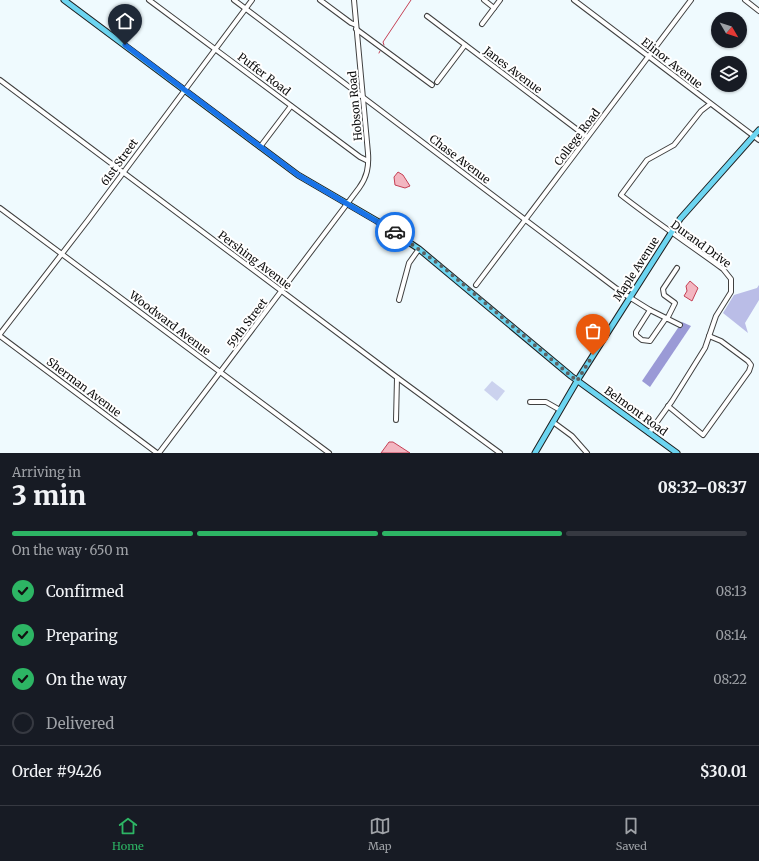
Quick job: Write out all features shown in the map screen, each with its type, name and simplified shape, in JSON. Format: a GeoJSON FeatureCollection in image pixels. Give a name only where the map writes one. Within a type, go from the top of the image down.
{"type":"FeatureCollection","features":[{"type":"Feature","properties":{"kind":"main road","name":"Belmont Road"},"geometry":{"type":"LineString","coordinates":[[64,0],[309,182],[390,229],[419,249],[577,381],[677,453]]}},
{"type":"Feature","properties":{"kind":"main road","name":"Maple Avenue"},"geometry":{"type":"LineString","coordinates":[[535,453],[577,381],[672,232],[692,204],[759,130]]}},
{"type":"Feature","properties":{"kind":"street","name":"Puffer Road"},"geometry":{"type":"LineString","coordinates":[[149,0],[290,106],[360,157],[368,161]]}},
{"type":"Feature","properties":{"kind":"street","name":"Chase Avenue"},"geometry":{"type":"LineString","coordinates":[[234,0],[630,297],[650,310],[680,325]]}},
{"type":"Feature","properties":{"kind":"street","name":"61st Street"},"geometry":{"type":"LineString","coordinates":[[0,335],[252,0]]}},
{"type":"Feature","properties":{"kind":"street"},"geometry":{"type":"LineString","coordinates":[[320,0],[432,85]]}},
{"type":"Feature","properties":{"kind":"street","name":"Hobson Road"},"geometry":{"type":"LineString","coordinates":[[348,204],[365,178],[368,161],[354,0]]}},
{"type":"Feature","properties":{"kind":"street"},"geometry":{"type":"LineString","coordinates":[[484,0],[494,8]]}},
{"type":"Feature","properties":{"kind":"street"},"geometry":{"type":"LineString","coordinates":[[482,24],[500,0]]}},
{"type":"Feature","properties":{"kind":"street","name":"Elinor Avenue"},"geometry":{"type":"LineString","coordinates":[[574,0],[759,140]]}},
{"type":"Feature","properties":{"kind":"street","name":"College Road"},"geometry":{"type":"LineString","coordinates":[[476,285],[691,0]]}},
{"type":"Feature","properties":{"kind":"street"},"geometry":{"type":"LineString","coordinates":[[745,0],[759,11]]}},
{"type":"Feature","properties":{"kind":"street","name":"Janes Avenue"},"geometry":{"type":"LineString","coordinates":[[427,16],[587,137]]}},
{"type":"Feature","properties":{"kind":"street"},"geometry":{"type":"LineString","coordinates":[[437,82],[465,45]]}},
{"type":"Feature","properties":{"kind":"street","name":"Pershing Avenue"},"geometry":{"type":"LineString","coordinates":[[0,80],[397,378],[500,453]]}},
{"type":"Feature","properties":{"kind":"street","name":"Durand Drive"},"geometry":{"type":"LineString","coordinates":[[649,433],[705,348],[716,316],[731,292],[731,279],[726,272],[621,195],[643,165],[654,156],[674,145],[701,111],[710,104]]}},
{"type":"Feature","properties":{"kind":"street"},"geometry":{"type":"LineString","coordinates":[[260,146],[290,106]]}},
{"type":"Feature","properties":{"kind":"street","name":"59th Street"},"geometry":{"type":"LineString","coordinates":[[158,453],[348,204]]}},
{"type":"Feature","properties":{"kind":"street","name":"Woodward Avenue"},"geometry":{"type":"LineString","coordinates":[[0,208],[329,453]]}},
{"type":"Feature","properties":{"kind":"street"},"geometry":{"type":"LineString","coordinates":[[399,300],[409,263],[419,249]]}},
{"type":"Feature","properties":{"kind":"street"},"geometry":{"type":"LineString","coordinates":[[650,310],[636,332],[636,335],[641,340],[650,341],[667,319],[675,303],[664,295],[663,289],[677,268]]}},
{"type":"Feature","properties":{"kind":"street","name":"Sherman Avenue"},"geometry":{"type":"LineString","coordinates":[[0,335],[158,453]]}},
{"type":"Feature","properties":{"kind":"street"},"geometry":{"type":"LineString","coordinates":[[668,406],[703,435],[749,371],[751,365],[721,341],[710,336]]}},
{"type":"Feature","properties":{"kind":"street"},"geometry":{"type":"LineString","coordinates":[[396,420],[397,378]]}},
{"type":"Feature","properties":{"kind":"street"},"geometry":{"type":"LineString","coordinates":[[530,402],[546,402],[560,410]]}},
{"type":"Feature","properties":{"kind":"street"},"geometry":{"type":"LineString","coordinates":[[553,422],[573,438],[587,453]]}},
{"type":"Feature","properties":{"kind":"shaded area"},"geometry":{"type":"Polygon","coordinates":[[[398,172],[403,175],[410,186],[405,188],[395,185],[394,177],[398,172]]]}},
{"type":"Feature","properties":{"kind":"shaded area"},"geometry":{"type":"Polygon","coordinates":[[[690,281],[698,288],[692,301],[684,296],[687,291],[686,286],[690,281]]]}},
{"type":"Feature","properties":{"kind":"shaded area"},"geometry":{"type":"Polygon","coordinates":[[[759,285],[759,300],[745,323],[748,333],[723,313],[734,295],[757,288],[759,285]]]}},
{"type":"Feature","properties":{"kind":"shaded area"},"geometry":{"type":"Polygon","coordinates":[[[682,322],[691,326],[650,387],[642,381],[682,322]]]}},
{"type":"Feature","properties":{"kind":"shaded area"},"geometry":{"type":"Polygon","coordinates":[[[492,381],[505,391],[497,401],[484,390],[492,381]]]}},
{"type":"Feature","properties":{"kind":"shaded area"},"geometry":{"type":"Polygon","coordinates":[[[389,442],[393,442],[410,453],[381,453],[389,442]]]}},
{"type":"Feature","properties":{"kind":"waterway"},"geometry":{"type":"LineString","coordinates":[[384,45],[383,42],[411,0]]}},
{"type":"Feature","properties":{"kind":"way so far"},"geometry":{"type":"LineString","coordinates":[[395,232],[444,268],[577,381],[593,355]]}},
{"type":"Feature","properties":{"kind":"route"},"geometry":{"type":"LineString","coordinates":[[125,45],[298,175],[395,232]]}}]}
